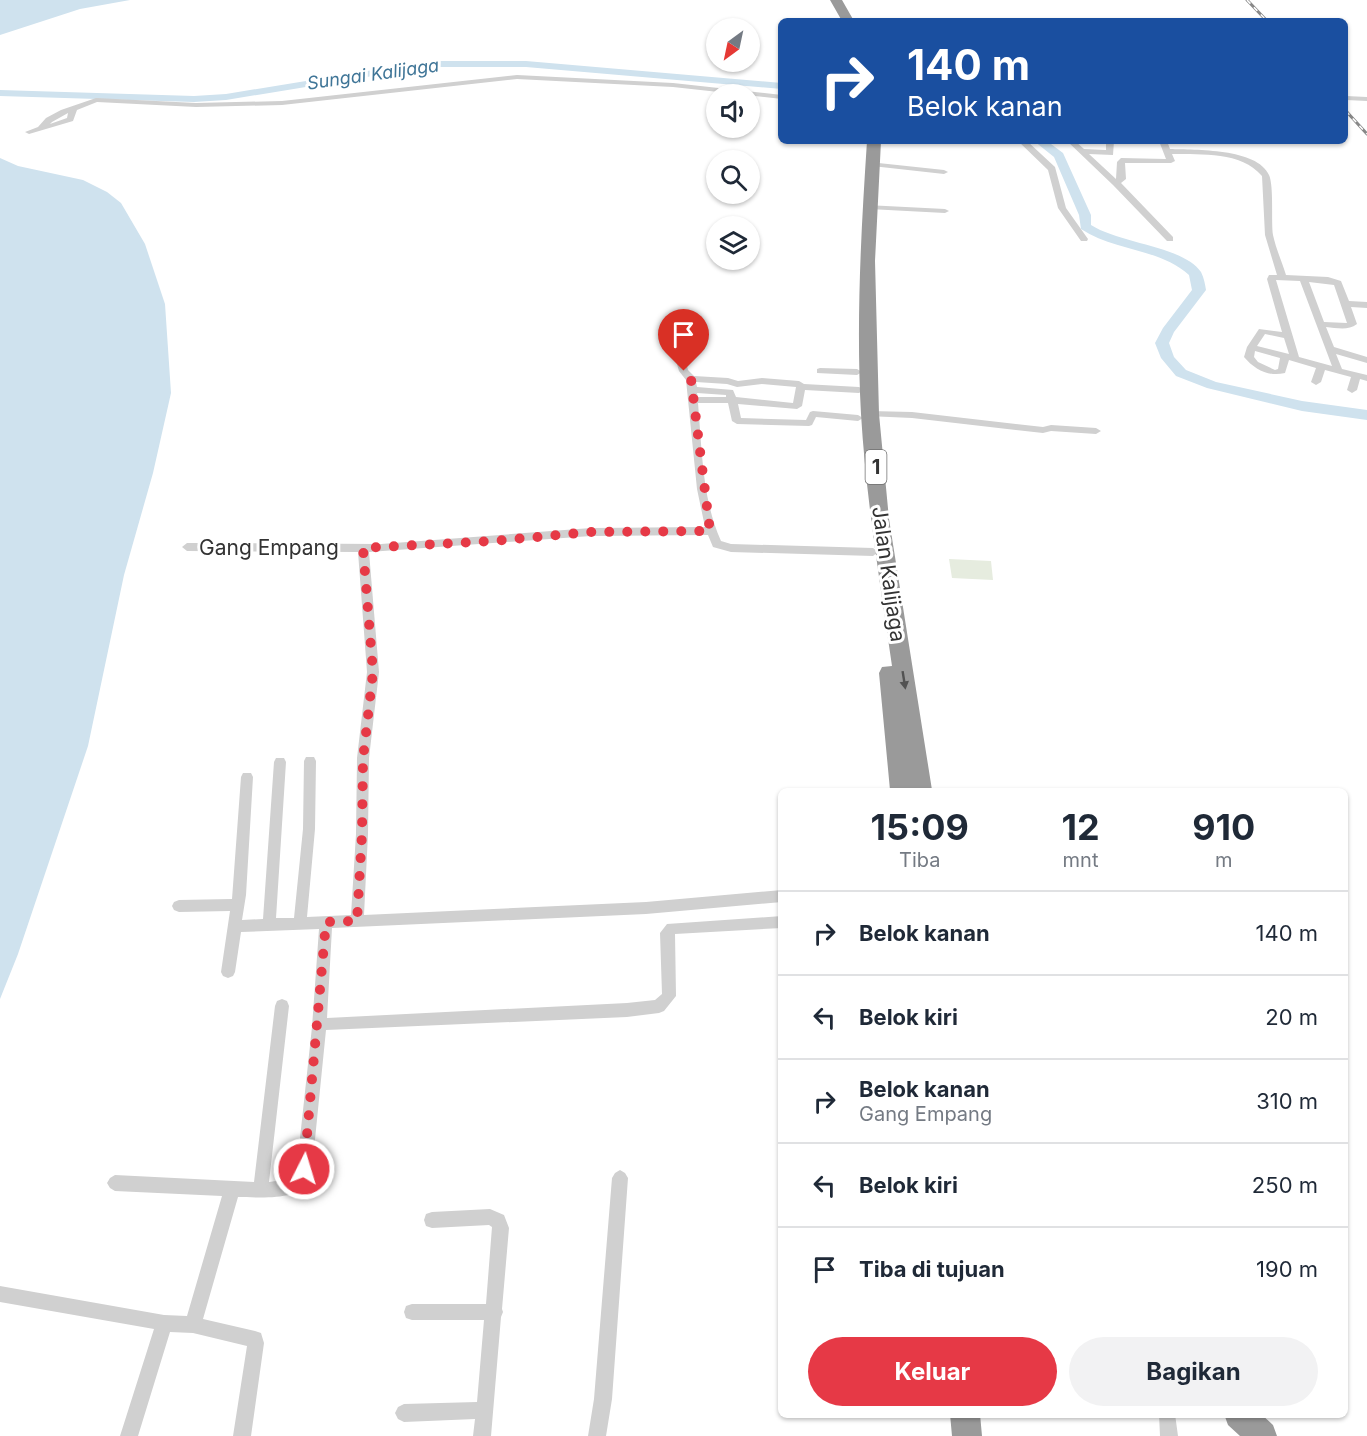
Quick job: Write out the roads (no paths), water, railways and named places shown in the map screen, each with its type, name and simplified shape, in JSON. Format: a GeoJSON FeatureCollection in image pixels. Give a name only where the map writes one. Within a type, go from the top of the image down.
{"type":"FeatureCollection","features":[{"type":"Feature","properties":{"kind":"highway"},"geometry":{"type":"LineString","coordinates":[[836,0],[846,18]]}},
{"type":"Feature","properties":{"kind":"highway"},"geometry":{"type":"LineString","coordinates":[[844,0],[854,18]]}},
{"type":"Feature","properties":{"kind":"highway","name":"Jalan Kalijaga"},"geometry":{"type":"LineString","coordinates":[[863,144],[857,229],[857,372],[921,788]]}},
{"type":"Feature","properties":{"kind":"highway","name":"Jalan Kalijaga"},"geometry":{"type":"LineString","coordinates":[[874,144],[869,207],[864,416],[873,552],[883,621],[901,788]]}},
{"type":"Feature","properties":{"kind":"highway"},"geometry":{"type":"LineString","coordinates":[[965,1418],[967,1436]]}},
{"type":"Feature","properties":{"kind":"street"},"geometry":{"type":"LineString","coordinates":[[29,132],[54,127],[70,118],[74,108],[96,100],[196,105],[282,103],[517,77],[673,85],[778,97]]}},
{"type":"Feature","properties":{"kind":"street"},"geometry":{"type":"LineString","coordinates":[[1348,98],[1367,99]]}},
{"type":"Feature","properties":{"kind":"street"},"geometry":{"type":"LineString","coordinates":[[1026,144],[1052,169],[1062,208],[1084,239]]}},
{"type":"Feature","properties":{"kind":"street"},"geometry":{"type":"LineString","coordinates":[[1075,144],[1170,239]]}},
{"type":"Feature","properties":{"kind":"street"},"geometry":{"type":"LineString","coordinates":[[1083,151],[1110,153],[1110,144]]}},
{"type":"Feature","properties":{"kind":"street"},"geometry":{"type":"LineString","coordinates":[[1116,183],[1122,179],[1122,161],[1131,158],[1171,161],[1164,144]]}},
{"type":"Feature","properties":{"kind":"street"},"geometry":{"type":"LineString","coordinates":[[1168,151],[1240,158],[1263,171],[1266,176],[1269,235],[1282,277]]}},
{"type":"Feature","properties":{"kind":"street"},"geometry":{"type":"LineString","coordinates":[[872,164],[944,172]]}},
{"type":"Feature","properties":{"kind":"street"},"geometry":{"type":"LineString","coordinates":[[869,207],[945,211]]}},
{"type":"Feature","properties":{"kind":"street"},"geometry":{"type":"LineString","coordinates":[[1289,336],[1262,331],[1252,347],[1249,358],[1274,373],[1282,371],[1290,358],[1289,336],[1271,279],[1282,277],[1336,282],[1353,322],[1351,325],[1319,324]]}},
{"type":"Feature","properties":{"kind":"street"},"geometry":{"type":"LineString","coordinates":[[1303,278],[1338,371]]}},
{"type":"Feature","properties":{"kind":"street"},"geometry":{"type":"LineString","coordinates":[[1347,304],[1367,305]]}},
{"type":"Feature","properties":{"kind":"street"},"geometry":{"type":"LineString","coordinates":[[677,347],[684,371],[691,379],[710,531],[717,544],[730,548],[873,552]]}},
{"type":"Feature","properties":{"kind":"street"},"geometry":{"type":"LineString","coordinates":[[1252,347],[1367,378]]}},
{"type":"Feature","properties":{"kind":"street"},"geometry":{"type":"LineString","coordinates":[[1330,349],[1367,360]]}},
{"type":"Feature","properties":{"kind":"street"},"geometry":{"type":"LineString","coordinates":[[1316,382],[1321,367]]}},
{"type":"Feature","properties":{"kind":"street"},"geometry":{"type":"LineString","coordinates":[[820,371],[857,372]]}},
{"type":"Feature","properties":{"kind":"street"},"geometry":{"type":"LineString","coordinates":[[1352,390],[1356,375]]}},
{"type":"Feature","properties":{"kind":"street"},"geometry":{"type":"LineString","coordinates":[[691,379],[737,384],[756,381],[796,384],[801,387],[859,390]]}},
{"type":"Feature","properties":{"kind":"street"},"geometry":{"type":"LineString","coordinates":[[732,399],[797,406],[801,387]]}},
{"type":"Feature","properties":{"kind":"street"},"geometry":{"type":"LineString","coordinates":[[693,395],[728,391],[731,393],[737,422],[809,423],[813,414],[912,415],[1043,430],[1051,428],[1096,431]]}},
{"type":"Feature","properties":{"kind":"street","name":"Gang Empang"},"geometry":{"type":"LineString","coordinates":[[187,547],[363,548],[493,541],[591,532],[710,531]]}},
{"type":"Feature","properties":{"kind":"street"},"geometry":{"type":"LineString","coordinates":[[357,921],[363,759],[373,672],[363,548]]}},
{"type":"Feature","properties":{"kind":"street"},"geometry":{"type":"LineString","coordinates":[[300,924],[309,829],[310,761]]}},
{"type":"Feature","properties":{"kind":"street"},"geometry":{"type":"LineString","coordinates":[[269,925],[280,762]]}},
{"type":"Feature","properties":{"kind":"street"},"geometry":{"type":"LineString","coordinates":[[228,972],[238,905],[247,777]]}},
{"type":"Feature","properties":{"kind":"street"},"geometry":{"type":"LineString","coordinates":[[235,926],[646,908],[778,896]]}},
{"type":"Feature","properties":{"kind":"street"},"geometry":{"type":"LineString","coordinates":[[179,906],[238,905]]}},
{"type":"Feature","properties":{"kind":"street"},"geometry":{"type":"LineString","coordinates":[[115,1183],[232,1190],[279,1189],[297,1185],[303,1179],[319,1027],[326,922]]}},
{"type":"Feature","properties":{"kind":"street"},"geometry":{"type":"LineString","coordinates":[[329,1024],[627,1010],[659,1006],[665,1002],[670,993],[667,933],[672,928],[778,922]]}},
{"type":"Feature","properties":{"kind":"street"},"geometry":{"type":"LineString","coordinates":[[261,1188],[282,1006]]}},
{"type":"Feature","properties":{"kind":"street"},"geometry":{"type":"LineString","coordinates":[[597,1436],[603,1399],[620,1178]]}},
{"type":"Feature","properties":{"kind":"street"},"geometry":{"type":"LineString","coordinates":[[193,1325],[232,1190]]}},
{"type":"Feature","properties":{"kind":"street"},"geometry":{"type":"LineString","coordinates":[[432,1220],[490,1217],[498,1221],[501,1228],[482,1436]]}},
{"type":"Feature","properties":{"kind":"street"},"geometry":{"type":"LineString","coordinates":[[0,1294],[164,1323],[193,1325],[255,1339],[242,1436]]}},
{"type":"Feature","properties":{"kind":"street"},"geometry":{"type":"LineString","coordinates":[[412,1312],[495,1312]]}},
{"type":"Feature","properties":{"kind":"street"},"geometry":{"type":"LineString","coordinates":[[129,1436],[164,1323]]}},
{"type":"Feature","properties":{"kind":"street"},"geometry":{"type":"LineString","coordinates":[[404,1413],[484,1410]]}},
{"type":"Feature","properties":{"kind":"street"},"geometry":{"type":"LineString","coordinates":[[1167,1418],[1169,1436]]}},
{"type":"Feature","properties":{"kind":"street"},"geometry":{"type":"LineString","coordinates":[[1238,1418],[1254,1431]]}},
{"type":"Feature","properties":{"kind":"water"},"geometry":{"type":"Polygon","coordinates":[[[0,0],[130,0],[80,9],[0,35],[0,0]]]}},
{"type":"Feature","properties":{"kind":"water"},"geometry":{"type":"Polygon","coordinates":[[[0,158],[18,166],[83,180],[107,192],[121,203],[145,244],[165,304],[171,393],[153,473],[124,575],[88,746],[18,954],[0,999],[0,158]]]}},
{"type":"Feature","properties":{"kind":"waterway","name":"Sungai Kalijaga"},"geometry":{"type":"LineString","coordinates":[[0,93],[194,99],[226,97],[428,64],[526,64],[778,86]]}},
{"type":"Feature","properties":{"kind":"waterway","name":"Sungai Kalijaga"},"geometry":{"type":"LineString","coordinates":[[1044,144],[1059,155],[1085,215],[1085,226],[1112,240],[1172,257],[1185,264],[1195,274],[1199,290],[1168,331],[1162,343],[1168,358],[1181,373],[1212,385],[1302,406],[1367,415]]}},
{"type":"Feature","properties":{"kind":"railway"},"geometry":{"type":"LineString","coordinates":[[1247,0],[1264,18]]}},
{"type":"Feature","properties":{"kind":"railway"},"geometry":{"type":"LineString","coordinates":[[1348,113],[1367,134]]}}]}
